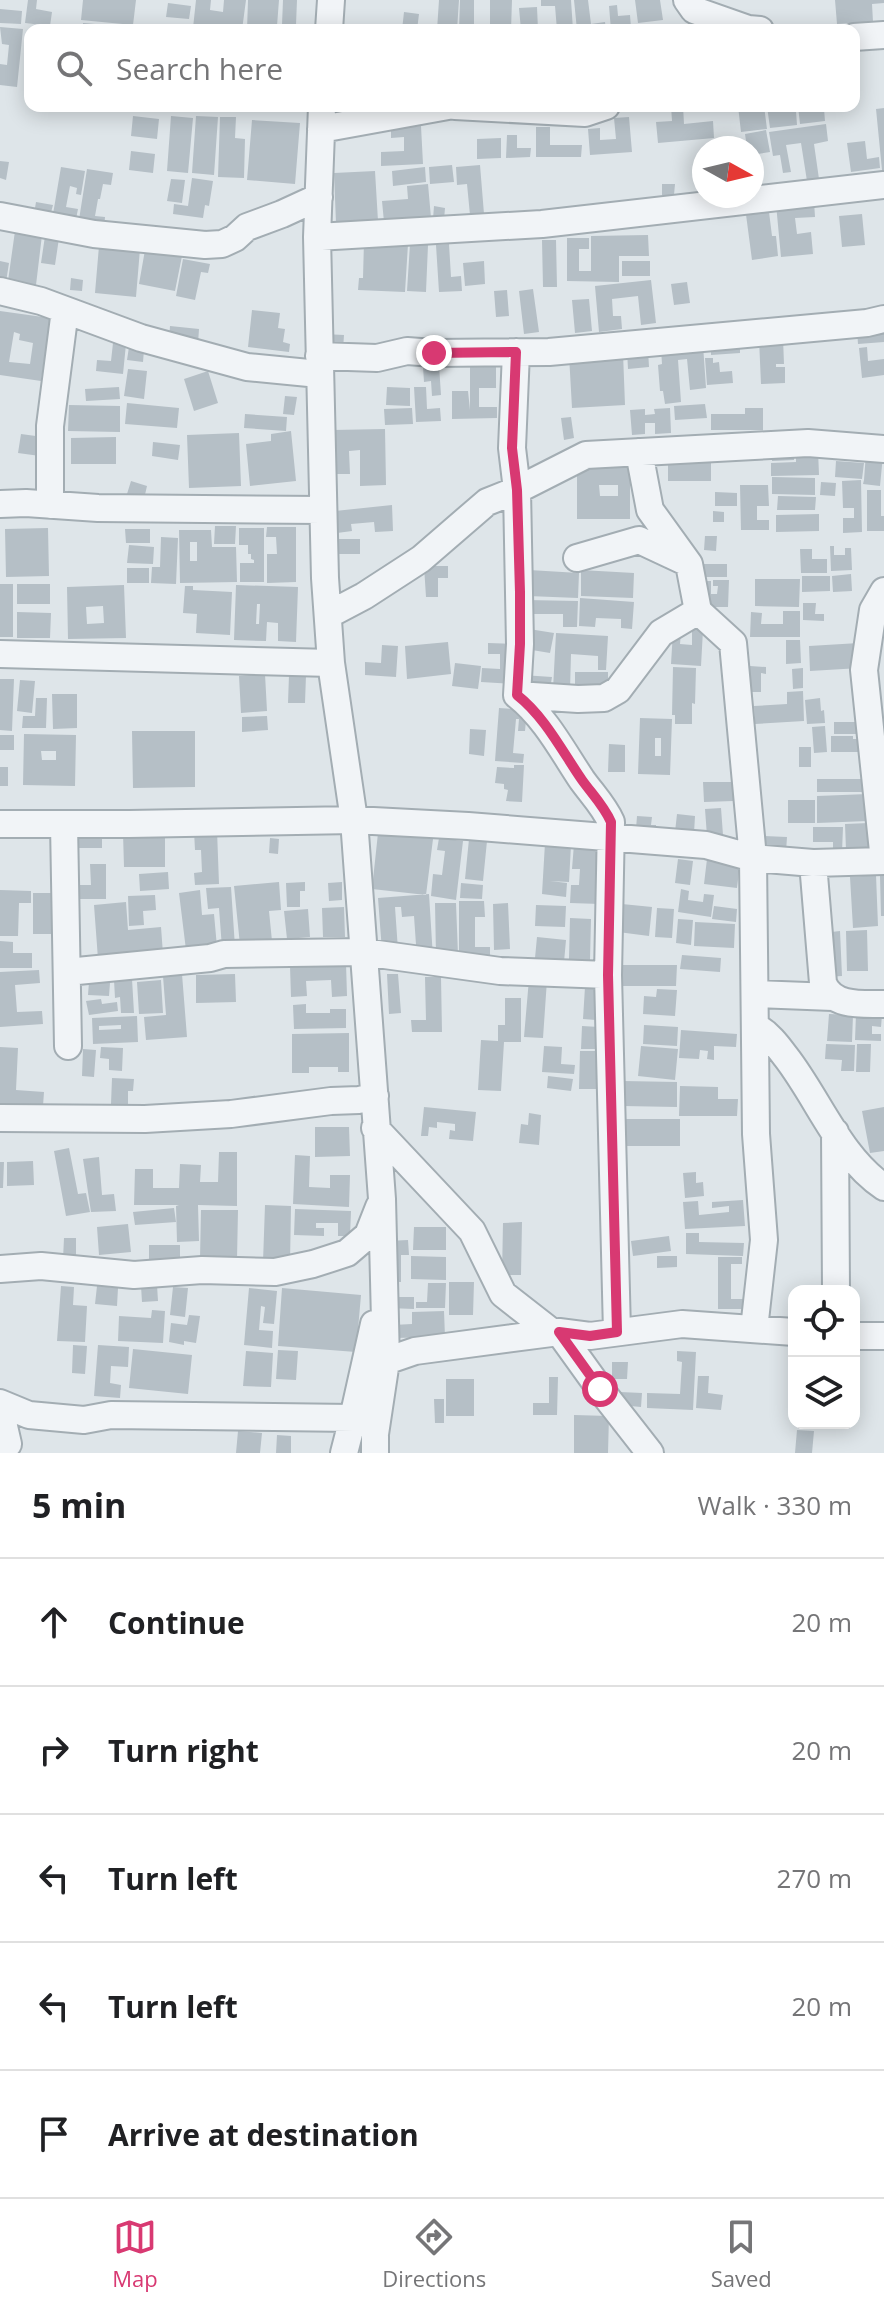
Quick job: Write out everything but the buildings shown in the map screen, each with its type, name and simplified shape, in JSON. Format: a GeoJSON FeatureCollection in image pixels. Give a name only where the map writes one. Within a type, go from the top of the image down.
{"type":"FeatureCollection","features":[{"type":"Feature","properties":{"kind":"street"},"geometry":{"type":"LineString","coordinates":[[329,24],[331,0]]}},
{"type":"Feature","properties":{"kind":"street"},"geometry":{"type":"LineString","coordinates":[[687,0],[694,10],[734,24]]}},
{"type":"Feature","properties":{"kind":"street"},"geometry":{"type":"LineString","coordinates":[[860,37],[884,35]]}},
{"type":"Feature","properties":{"kind":"street"},"geometry":{"type":"LineString","coordinates":[[375,1453],[386,1361],[382,1199],[354,820],[331,663],[322,510],[317,237],[322,117],[379,112]]}},
{"type":"Feature","properties":{"kind":"street"},"geometry":{"type":"LineString","coordinates":[[566,112],[588,112]]}},
{"type":"Feature","properties":{"kind":"street"},"geometry":{"type":"LineString","coordinates":[[317,237],[542,224],[884,185]]}},
{"type":"Feature","properties":{"kind":"street"},"geometry":{"type":"LineString","coordinates":[[0,216],[94,234],[222,244],[247,227],[319,197]]}},
{"type":"Feature","properties":{"kind":"street"},"geometry":{"type":"LineString","coordinates":[[0,291],[41,301],[141,338],[247,367],[319,365],[407,351],[549,352],[884,319]]}},
{"type":"Feature","properties":{"kind":"street"},"geometry":{"type":"LineString","coordinates":[[50,505],[50,426],[65,310]]}},
{"type":"Feature","properties":{"kind":"street"},"geometry":{"type":"LineString","coordinates":[[516,352],[512,448],[517,490],[520,631],[517,695]]}},
{"type":"Feature","properties":{"kind":"street"},"geometry":{"type":"LineString","coordinates":[[328,615],[421,559],[487,502],[586,455],[808,443],[884,449]]}},
{"type":"Feature","properties":{"kind":"street"},"geometry":{"type":"LineString","coordinates":[[639,452],[650,510],[689,564],[698,611],[733,643],[753,858],[756,1134],[764,1240],[754,1329]]}},
{"type":"Feature","properties":{"kind":"street"},"geometry":{"type":"LineString","coordinates":[[0,504],[322,510]]}},
{"type":"Feature","properties":{"kind":"street"},"geometry":{"type":"LineString","coordinates":[[577,558],[639,540],[689,564]]}},
{"type":"Feature","properties":{"kind":"street"},"geometry":{"type":"LineString","coordinates":[[0,824],[354,820],[706,845],[753,858],[813,863],[884,861],[864,670],[873,610],[884,591]]}},
{"type":"Feature","properties":{"kind":"street"},"geometry":{"type":"LineString","coordinates":[[517,695],[604,698],[618,690],[661,633],[698,611]]}},
{"type":"Feature","properties":{"kind":"street"},"geometry":{"type":"LineString","coordinates":[[0,654],[331,663]]}},
{"type":"Feature","properties":{"kind":"street"},"geometry":{"type":"LineString","coordinates":[[517,695],[534,709],[611,822],[608,975],[617,1332]]}},
{"type":"Feature","properties":{"kind":"street"},"geometry":{"type":"LineString","coordinates":[[64,824],[68,1046]]}},
{"type":"Feature","properties":{"kind":"street"},"geometry":{"type":"LineString","coordinates":[[813,863],[823,983],[833,997]]}},
{"type":"Feature","properties":{"kind":"street"},"geometry":{"type":"LineString","coordinates":[[67,972],[224,954],[363,952],[500,971],[608,975]]}},
{"type":"Feature","properties":{"kind":"street"},"geometry":{"type":"LineString","coordinates":[[755,994],[833,997],[855,1005],[884,1004]]}},
{"type":"Feature","properties":{"kind":"street"},"geometry":{"type":"LineString","coordinates":[[755,1026],[769,1035],[794,1068],[867,1176],[884,1187]]}},
{"type":"Feature","properties":{"kind":"street"},"geometry":{"type":"LineString","coordinates":[[0,1118],[188,1117],[375,1096]]}},
{"type":"Feature","properties":{"kind":"street"},"geometry":{"type":"LineString","coordinates":[[375,1128],[472,1231],[503,1294],[556,1333],[650,1453]]}},
{"type":"Feature","properties":{"kind":"street"},"geometry":{"type":"LineString","coordinates":[[835,1132],[836,1285]]}},
{"type":"Feature","properties":{"kind":"street"},"geometry":{"type":"LineString","coordinates":[[0,1269],[41,1266],[134,1275],[202,1270],[275,1272],[347,1253],[368,1235],[382,1199]]}},
{"type":"Feature","properties":{"kind":"street"},"geometry":{"type":"LineString","coordinates":[[344,1453],[369,1353],[384,1267]]}},
{"type":"Feature","properties":{"kind":"street"},"geometry":{"type":"LineString","coordinates":[[386,1361],[415,1351],[556,1333],[590,1336],[682,1324],[788,1332]]}},
{"type":"Feature","properties":{"kind":"street"},"geometry":{"type":"LineString","coordinates":[[860,1336],[884,1336]]}},
{"type":"Feature","properties":{"kind":"street"},"geometry":{"type":"LineString","coordinates":[[7,1445],[0,1406],[29,1415],[84,1420],[111,1415],[353,1418]]}},
{"type":"Feature","properties":{"kind":"route"},"geometry":{"type":"LineString","coordinates":[[434,353],[516,352],[512,448],[517,490],[520,592],[517,695],[534,709],[611,822],[608,975],[617,1332],[590,1336],[559,1332],[600,1389]]}}]}
